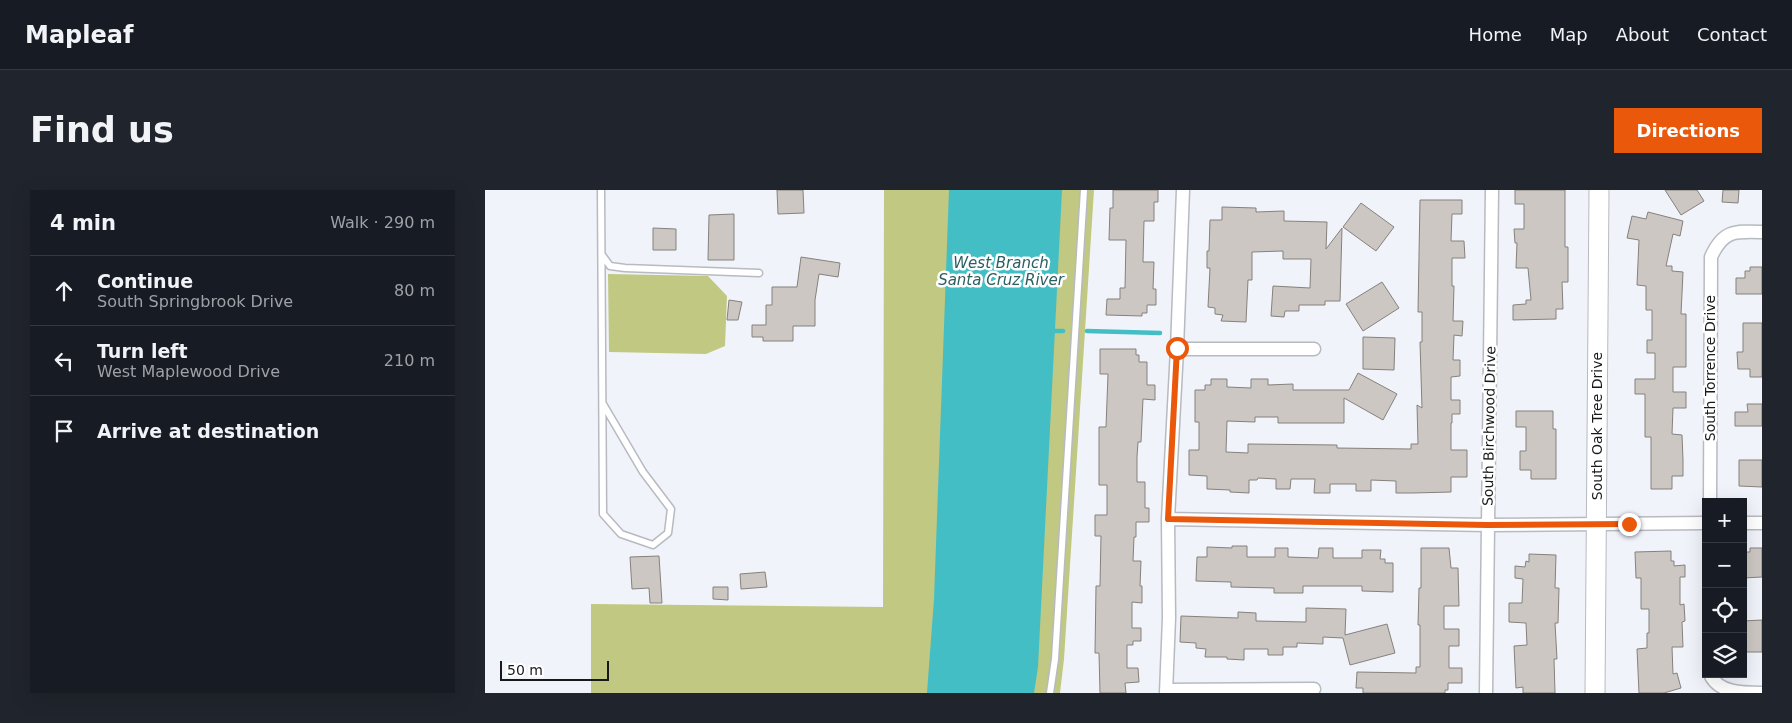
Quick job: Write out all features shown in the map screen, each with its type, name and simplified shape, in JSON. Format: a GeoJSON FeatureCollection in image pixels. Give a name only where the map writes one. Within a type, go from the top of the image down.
{"type":"FeatureCollection","features":[{"type":"Feature","properties":{"kind":"street"},"geometry":{"type":"LineString","coordinates":[[1183,190],[1168,519],[1169,618],[1166,691],[1314,689]]}},
{"type":"Feature","properties":{"kind":"street","name":"South Birchwood Drive"},"geometry":{"type":"LineString","coordinates":[[1486,693],[1492,190]]}},
{"type":"Feature","properties":{"kind":"street","name":"South Oak Tree Drive"},"geometry":{"type":"LineString","coordinates":[[1595,693],[1599,190]]}},
{"type":"Feature","properties":{"kind":"street","name":"South Torrence Drive"},"geometry":{"type":"LineString","coordinates":[[1710,498],[1711,257],[1718,237],[1735,232],[1762,232]]}},
{"type":"Feature","properties":{"kind":"street"},"geometry":{"type":"LineString","coordinates":[[1177,348],[1314,349]]}},
{"type":"Feature","properties":{"kind":"street"},"geometry":{"type":"LineString","coordinates":[[1168,519],[1487,525],[1702,523]]}},
{"type":"Feature","properties":{"kind":"street"},"geometry":{"type":"LineString","coordinates":[[1747,523],[1762,523]]}},
{"type":"Feature","properties":{"kind":"street"},"geometry":{"type":"LineString","coordinates":[[1709,681],[1728,692],[1762,693]]}},
{"type":"Feature","properties":{"kind":"lane"},"geometry":{"type":"LineString","coordinates":[[601,190],[603,514],[621,534],[653,545],[668,534],[671,509],[643,472],[603,404]]}},
{"type":"Feature","properties":{"kind":"lane"},"geometry":{"type":"LineString","coordinates":[[1050,693],[1055,659],[1084,190]]}},
{"type":"Feature","properties":{"kind":"lane"},"geometry":{"type":"LineString","coordinates":[[602,254],[610,266],[625,268],[759,273]]}},
{"type":"Feature","properties":{"kind":"green space"},"geometry":{"type":"Polygon","coordinates":[[[884,190],[1094,190],[1064,659],[1060,693],[591,693],[591,604],[883,607],[884,190]]]}},
{"type":"Feature","properties":{"kind":"green space"},"geometry":{"type":"Polygon","coordinates":[[[608,274],[708,276],[727,296],[725,346],[706,354],[609,352],[608,274]]]}},
{"type":"Feature","properties":{"kind":"water","name":"West Branch Santa Cruz River"},"geometry":{"type":"Polygon","coordinates":[[[949,190],[1062,190],[1038,667],[1034,693],[927,693],[934,599],[949,190]]]}},
{"type":"Feature","properties":{"kind":"building"},"geometry":{"type":"Polygon","coordinates":[[[777,190],[803,190],[804,213],[778,214],[777,190]]]}},
{"type":"Feature","properties":{"kind":"building"},"geometry":{"type":"Polygon","coordinates":[[[1113,190],[1158,190],[1158,202],[1154,202],[1154,221],[1144,221],[1143,262],[1154,262],[1153,289],[1156,289],[1156,305],[1147,305],[1147,313],[1142,313],[1142,316],[1106,315],[1107,299],[1120,299],[1120,288],[1125,288],[1126,240],[1109,240],[1110,208],[1113,208],[1113,190]]]}},
{"type":"Feature","properties":{"kind":"building"},"geometry":{"type":"Polygon","coordinates":[[[1515,190],[1565,190],[1565,247],[1568,247],[1568,282],[1562,282],[1563,309],[1556,309],[1556,319],[1513,320],[1513,305],[1526,304],[1526,300],[1531,300],[1528,268],[1516,268],[1517,243],[1515,243],[1514,229],[1524,229],[1524,204],[1515,204],[1515,190]]]}},
{"type":"Feature","properties":{"kind":"building"},"geometry":{"type":"Polygon","coordinates":[[[1665,190],[1697,190],[1704,201],[1681,215],[1665,190]]]}},
{"type":"Feature","properties":{"kind":"building"},"geometry":{"type":"Polygon","coordinates":[[[1723,190],[1739,190],[1738,203],[1722,202],[1723,190]]]}},
{"type":"Feature","properties":{"kind":"building"},"geometry":{"type":"Polygon","coordinates":[[[1420,200],[1462,200],[1462,214],[1452,214],[1451,241],[1464,241],[1465,258],[1452,258],[1452,286],[1454,286],[1453,321],[1463,321],[1462,336],[1454,335],[1453,360],[1460,360],[1460,376],[1451,377],[1451,400],[1460,400],[1460,414],[1452,414],[1451,450],[1467,450],[1467,477],[1451,477],[1451,492],[1413,493],[1396,493],[1396,481],[1371,480],[1371,491],[1356,491],[1356,484],[1330,484],[1330,493],[1314,493],[1315,479],[1291,479],[1290,489],[1276,489],[1276,479],[1258,478],[1257,480],[1249,480],[1249,493],[1207,489],[1207,476],[1189,475],[1189,450],[1199,450],[1199,422],[1195,422],[1195,390],[1205,390],[1205,385],[1211,385],[1211,379],[1227,379],[1227,387],[1251,388],[1251,379],[1268,379],[1268,385],[1293,384],[1293,390],[1349,390],[1358,373],[1397,394],[1383,420],[1344,398],[1344,423],[1278,423],[1278,417],[1255,417],[1255,422],[1227,421],[1226,452],[1248,453],[1248,444],[1337,445],[1337,448],[1411,449],[1411,444],[1418,444],[1417,405],[1422,408],[1420,342],[1422,342],[1422,312],[1418,312],[1420,200]]]}},
{"type":"Feature","properties":{"kind":"building"},"geometry":{"type":"Polygon","coordinates":[[[1361,203],[1394,227],[1376,251],[1343,227],[1361,203]]]}},
{"type":"Feature","properties":{"kind":"building"},"geometry":{"type":"Polygon","coordinates":[[[1222,207],[1256,208],[1256,212],[1284,211],[1284,221],[1327,222],[1326,249],[1342,228],[1340,301],[1325,301],[1325,305],[1299,305],[1299,311],[1285,311],[1284,317],[1271,316],[1273,286],[1310,288],[1311,259],[1283,259],[1283,251],[1252,252],[1252,280],[1248,280],[1246,322],[1221,321],[1223,315],[1215,314],[1215,308],[1208,307],[1210,268],[1207,268],[1207,251],[1209,251],[1210,220],[1222,220],[1222,207]]]}},
{"type":"Feature","properties":{"kind":"building"},"geometry":{"type":"Polygon","coordinates":[[[1648,212],[1683,221],[1680,236],[1673,234],[1666,266],[1672,266],[1672,271],[1683,272],[1681,314],[1686,314],[1686,367],[1673,367],[1673,392],[1686,392],[1686,408],[1673,408],[1672,434],[1682,435],[1683,476],[1672,476],[1672,489],[1651,489],[1651,437],[1645,437],[1645,394],[1635,394],[1635,379],[1655,379],[1655,353],[1647,353],[1647,340],[1652,340],[1652,310],[1646,310],[1646,286],[1637,285],[1639,240],[1627,238],[1632,216],[1646,219],[1648,212]]]}},
{"type":"Feature","properties":{"kind":"building"},"geometry":{"type":"Polygon","coordinates":[[[734,214],[734,260],[708,260],[709,215],[734,214]]]}},
{"type":"Feature","properties":{"kind":"building"},"geometry":{"type":"Polygon","coordinates":[[[653,228],[676,229],[676,250],[653,250],[653,228]]]}},
{"type":"Feature","properties":{"kind":"building"},"geometry":{"type":"Polygon","coordinates":[[[801,257],[840,263],[838,277],[819,274],[815,300],[815,326],[793,326],[793,341],[763,341],[763,337],[752,337],[752,325],[766,325],[766,305],[772,305],[772,287],[797,287],[801,257]]]}},
{"type":"Feature","properties":{"kind":"building"},"geometry":{"type":"Polygon","coordinates":[[[1750,267],[1762,267],[1762,294],[1736,294],[1736,278],[1745,278],[1745,271],[1750,271],[1750,267]]]}},
{"type":"Feature","properties":{"kind":"building"},"geometry":{"type":"Polygon","coordinates":[[[1382,282],[1399,308],[1363,331],[1346,304],[1382,282]]]}},
{"type":"Feature","properties":{"kind":"building"},"geometry":{"type":"Polygon","coordinates":[[[729,300],[742,302],[738,320],[727,320],[729,300]]]}},
{"type":"Feature","properties":{"kind":"building"},"geometry":{"type":"Polygon","coordinates":[[[1743,323],[1762,323],[1762,377],[1750,377],[1750,369],[1738,369],[1737,352],[1743,352],[1743,323]]]}},
{"type":"Feature","properties":{"kind":"building"},"geometry":{"type":"Polygon","coordinates":[[[1363,337],[1395,338],[1394,370],[1363,369],[1363,337]]]}},
{"type":"Feature","properties":{"kind":"building"},"geometry":{"type":"Polygon","coordinates":[[[1100,349],[1136,349],[1136,355],[1139,355],[1139,362],[1147,362],[1147,385],[1155,385],[1155,400],[1143,399],[1141,442],[1138,442],[1137,457],[1137,482],[1145,482],[1145,508],[1149,508],[1149,522],[1136,522],[1133,561],[1141,561],[1140,586],[1142,586],[1142,603],[1132,602],[1132,628],[1141,628],[1141,641],[1133,641],[1133,645],[1127,645],[1127,668],[1138,668],[1139,682],[1125,683],[1126,693],[1100,693],[1099,653],[1095,653],[1096,586],[1100,586],[1101,536],[1095,536],[1095,515],[1107,515],[1107,485],[1099,485],[1099,427],[1106,427],[1108,374],[1100,374],[1100,349]]]}},
{"type":"Feature","properties":{"kind":"building"},"geometry":{"type":"Polygon","coordinates":[[[1747,404],[1762,404],[1762,426],[1735,426],[1735,412],[1748,412],[1747,404]]]}},
{"type":"Feature","properties":{"kind":"building"},"geometry":{"type":"Polygon","coordinates":[[[1516,411],[1553,411],[1553,429],[1556,429],[1556,479],[1531,479],[1531,470],[1520,470],[1520,451],[1526,451],[1526,427],[1516,427],[1516,411]]]}},
{"type":"Feature","properties":{"kind":"building"},"geometry":{"type":"Polygon","coordinates":[[[1739,460],[1762,460],[1762,487],[1739,486],[1739,460]]]}},
{"type":"Feature","properties":{"kind":"building"},"geometry":{"type":"Polygon","coordinates":[[[1232,546],[1247,546],[1247,557],[1275,557],[1275,548],[1288,548],[1288,557],[1318,558],[1319,548],[1333,548],[1333,558],[1362,558],[1362,550],[1381,550],[1380,559],[1385,559],[1385,563],[1393,563],[1393,592],[1362,591],[1362,586],[1303,586],[1303,593],[1274,593],[1274,588],[1231,587],[1231,582],[1196,581],[1197,557],[1207,557],[1207,547],[1232,548],[1232,546]]]}},
{"type":"Feature","properties":{"kind":"building"},"geometry":{"type":"Polygon","coordinates":[[[1421,548],[1449,548],[1451,568],[1458,568],[1459,606],[1444,606],[1444,629],[1459,629],[1459,646],[1449,646],[1449,668],[1462,668],[1462,683],[1448,683],[1448,690],[1445,690],[1445,693],[1363,693],[1363,688],[1356,688],[1357,672],[1416,673],[1416,667],[1420,667],[1420,625],[1418,625],[1419,588],[1421,588],[1421,548]]]}},
{"type":"Feature","properties":{"kind":"building"},"geometry":{"type":"Polygon","coordinates":[[[1750,548],[1762,548],[1762,577],[1747,578],[1747,552],[1750,552],[1750,548]]]}},
{"type":"Feature","properties":{"kind":"building"},"geometry":{"type":"Polygon","coordinates":[[[1671,551],[1671,561],[1674,561],[1674,566],[1685,565],[1685,577],[1680,577],[1680,605],[1684,604],[1685,621],[1682,622],[1683,647],[1672,647],[1673,674],[1677,673],[1681,688],[1664,693],[1639,693],[1637,649],[1647,648],[1649,609],[1641,609],[1641,578],[1636,578],[1635,552],[1671,551]]]}},
{"type":"Feature","properties":{"kind":"building"},"geometry":{"type":"Polygon","coordinates":[[[1529,554],[1556,555],[1555,588],[1559,588],[1558,623],[1555,623],[1557,659],[1554,659],[1555,693],[1523,693],[1523,687],[1516,688],[1514,646],[1527,645],[1526,623],[1509,622],[1509,603],[1522,603],[1523,579],[1515,578],[1515,566],[1525,567],[1526,561],[1529,562],[1529,554]]]}},
{"type":"Feature","properties":{"kind":"building"},"geometry":{"type":"Polygon","coordinates":[[[659,556],[662,603],[650,603],[649,588],[632,589],[630,557],[659,556]]]}},
{"type":"Feature","properties":{"kind":"building"},"geometry":{"type":"Polygon","coordinates":[[[765,572],[767,587],[741,589],[740,574],[765,572]]]}},
{"type":"Feature","properties":{"kind":"building"},"geometry":{"type":"Polygon","coordinates":[[[713,587],[728,587],[728,600],[713,599],[713,587]]]}},
{"type":"Feature","properties":{"kind":"building"},"geometry":{"type":"Polygon","coordinates":[[[1306,608],[1346,609],[1345,635],[1387,624],[1395,653],[1350,665],[1343,638],[1323,637],[1323,644],[1297,643],[1297,647],[1283,647],[1283,655],[1268,655],[1268,649],[1244,649],[1244,660],[1227,659],[1227,657],[1205,657],[1206,649],[1196,648],[1196,643],[1180,642],[1181,616],[1238,618],[1238,612],[1256,613],[1256,621],[1306,622],[1306,608]]]}},
{"type":"Feature","properties":{"kind":"building"},"geometry":{"type":"Polygon","coordinates":[[[1762,620],[1762,652],[1747,652],[1747,621],[1762,620]]]}},
{"type":"Feature","properties":{"kind":"waterway"},"geometry":{"type":"LineString","coordinates":[[1050,331],[1063,331]]}},
{"type":"Feature","properties":{"kind":"waterway"},"geometry":{"type":"LineString","coordinates":[[1087,331],[1160,333]]}},
{"type":"Feature","properties":{"kind":"route"},"geometry":{"type":"LineString","coordinates":[[1177,348],[1168,519],[1487,525],[1629,524]]}}]}
